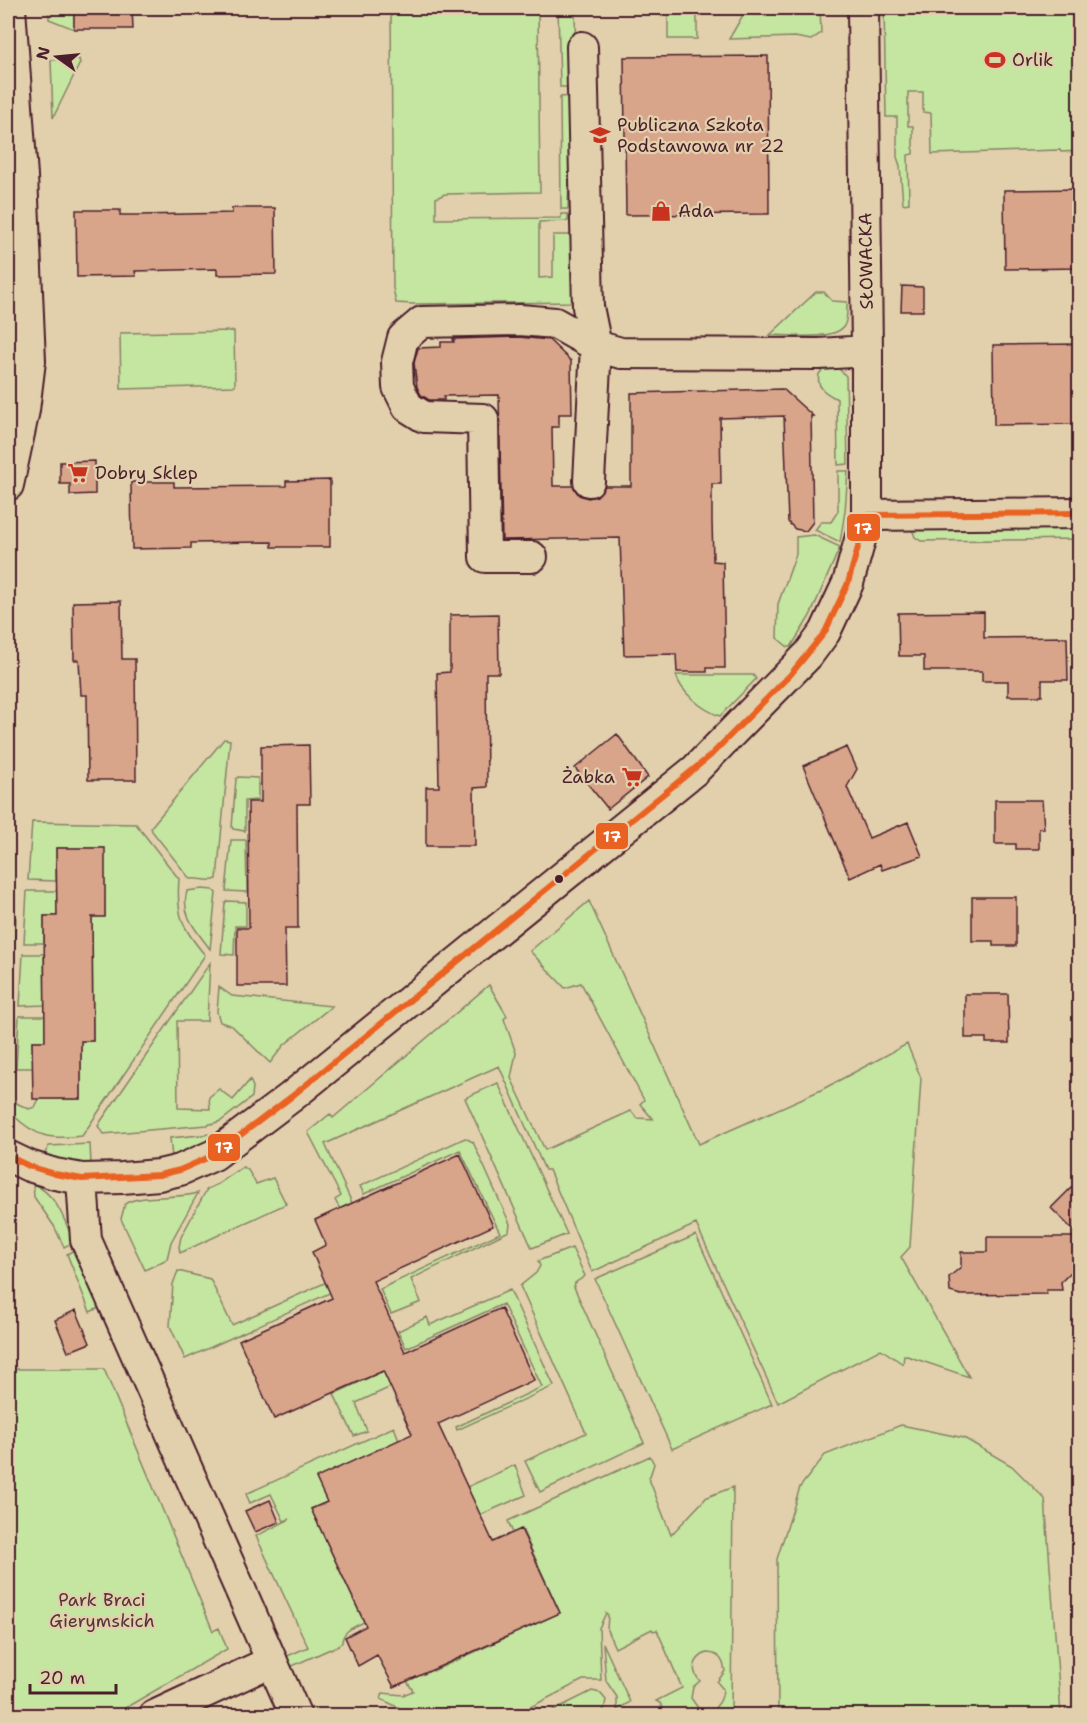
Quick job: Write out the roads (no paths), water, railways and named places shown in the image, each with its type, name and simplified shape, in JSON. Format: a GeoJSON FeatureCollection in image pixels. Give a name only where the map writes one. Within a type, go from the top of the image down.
{"type":"FeatureCollection","features":[{"type":"Feature","properties":{"kind":"street"},"geometry":{"type":"LineString","coordinates":[[8,485],[24,410],[30,361],[22,176],[10,8]]}},
{"type":"Feature","properties":{"kind":"street","name":"SŁOWACKA"},"geometry":{"type":"LineString","coordinates":[[8,1156],[29,1166],[82,1179],[159,1174],[180,1170],[214,1155],[291,1096],[694,770],[791,674],[825,632],[848,583],[867,516],[863,8]]}},
{"type":"Feature","properties":{"kind":"street"},"geometry":{"type":"LineString","coordinates":[[582,47],[588,307],[596,345],[589,481]]}},
{"type":"Feature","properties":{"kind":"street"},"geometry":{"type":"LineString","coordinates":[[532,557],[485,557],[483,419],[424,417],[408,407],[398,387],[398,362],[403,338],[422,322],[520,320],[555,323],[596,345],[621,353],[809,354],[867,351]]}},
{"type":"Feature","properties":{"kind":"street"},"geometry":{"type":"LineString","coordinates":[[867,516],[1080,513]]}},
{"type":"Feature","properties":{"kind":"street"},"geometry":{"type":"LineString","coordinates":[[82,1179],[86,1240],[296,1716]]}},
{"type":"Feature","properties":{"kind":"street"},"geometry":{"type":"LineString","coordinates":[[154,1716],[272,1661]]}},
{"type":"Feature","properties":{"kind":"place","name":"Orlik"},"geometry":{"type":"Point","coordinates":[995,60]}},
{"type":"Feature","properties":{"kind":"place","name":"Publiczna Szkoła Podstawowa nr 22"},"geometry":{"type":"Point","coordinates":[600,135]}},
{"type":"Feature","properties":{"kind":"place","name":"Ada"},"geometry":{"type":"Point","coordinates":[661,211]}},
{"type":"Feature","properties":{"kind":"place","name":"Dobry Sklep"},"geometry":{"type":"Point","coordinates":[78,473]}},
{"type":"Feature","properties":{"kind":"place","name":"Żabka"},"geometry":{"type":"Point","coordinates":[632,777]}},
{"type":"Feature","properties":{"kind":"park label","name":"Park Braci Gierymskich"},"geometry":{"type":"Point","coordinates":[102,1610]}}]}
